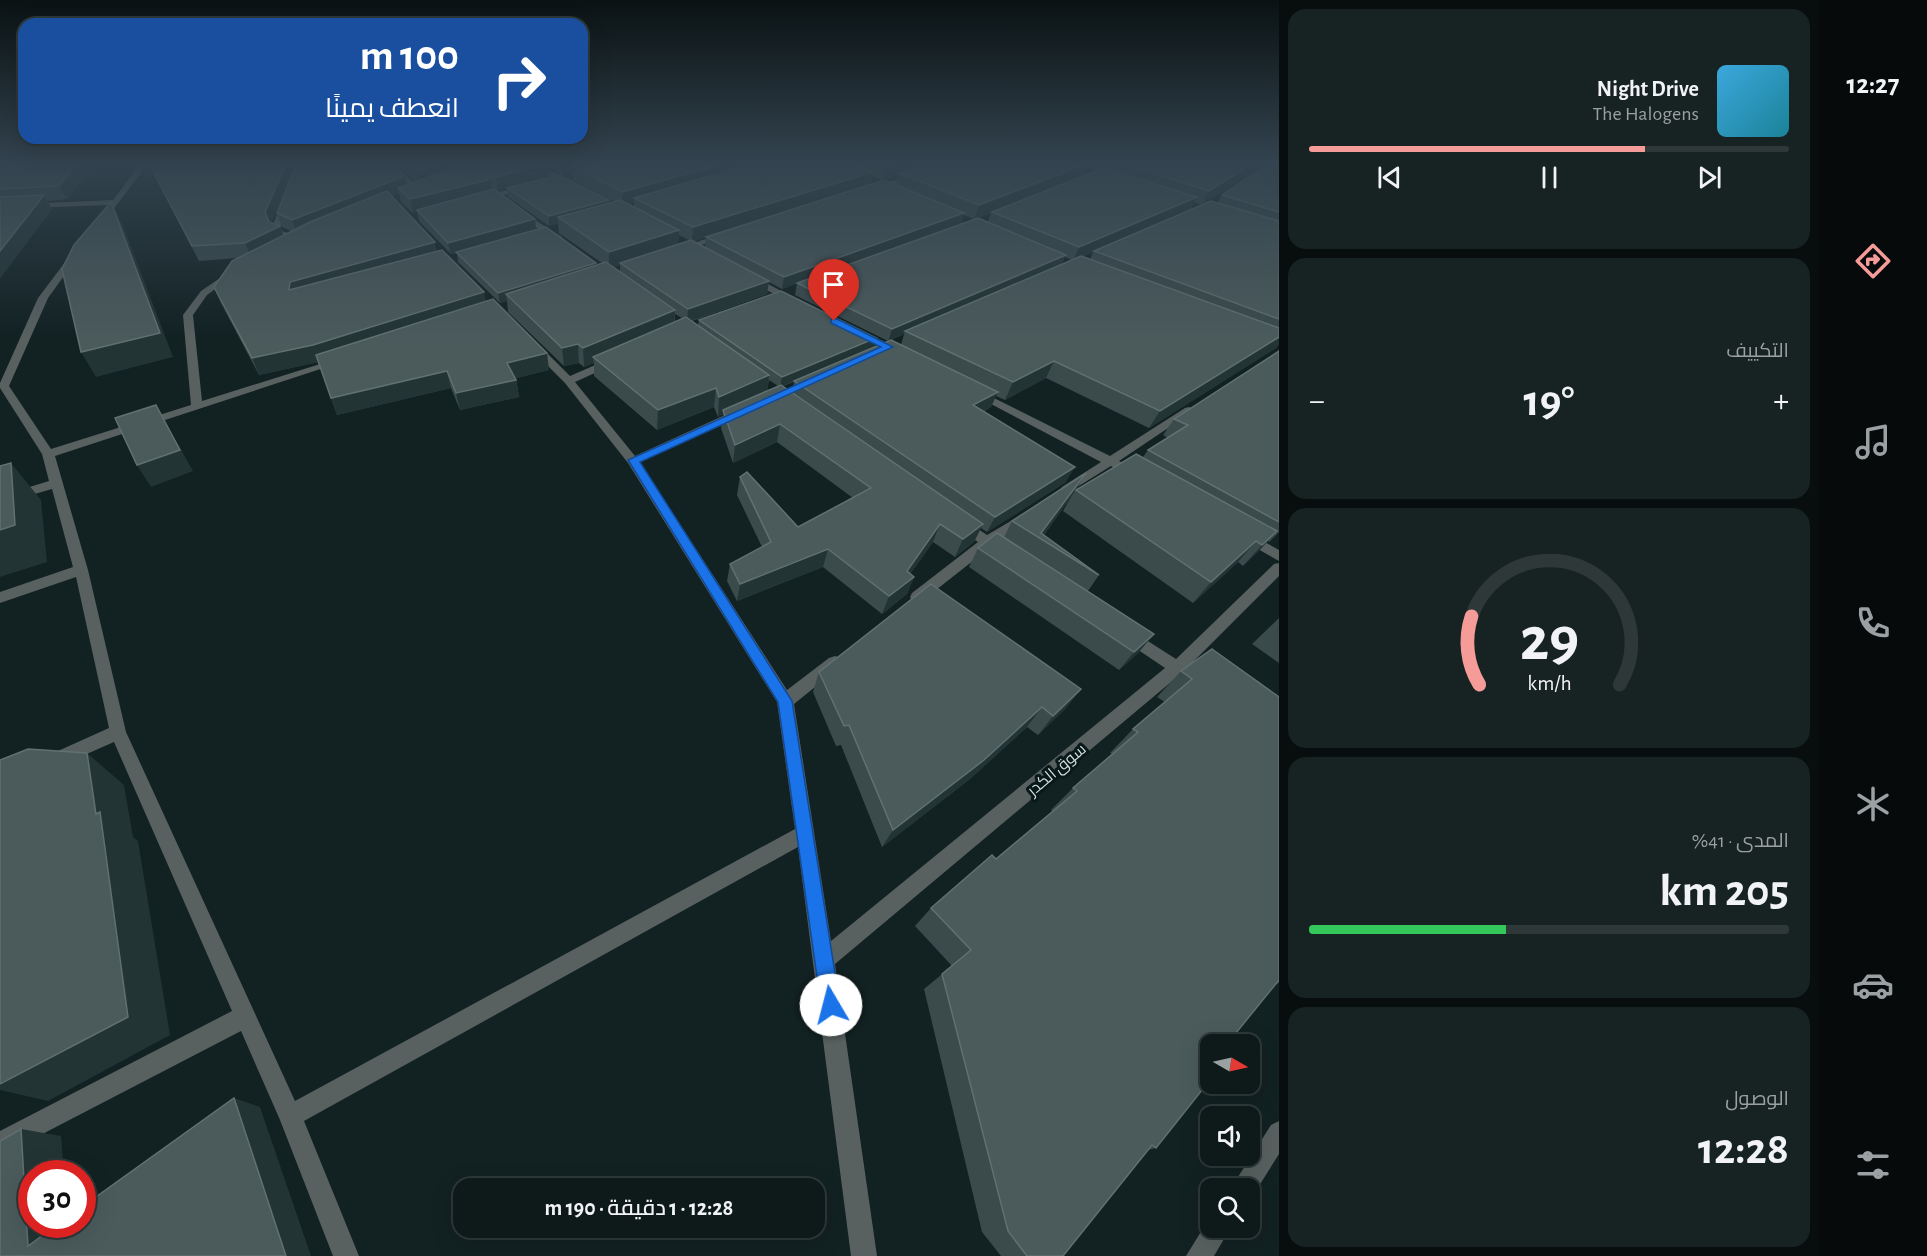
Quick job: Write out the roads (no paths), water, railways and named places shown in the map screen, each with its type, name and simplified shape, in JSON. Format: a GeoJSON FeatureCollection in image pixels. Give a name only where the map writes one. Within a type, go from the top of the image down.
{"type":"FeatureCollection","features":[{"type":"Feature","properties":{"kind":"street"},"geometry":{"type":"LineString","coordinates":[[100,221],[43,298],[2,385],[48,454],[81,570],[118,732],[290,1116],[346,1256]]}},
{"type":"Feature","properties":{"kind":"street"},"geometry":{"type":"LineString","coordinates":[[278,221],[276,227],[279,233],[301,238],[288,245]]}},
{"type":"Feature","properties":{"kind":"street"},"geometry":{"type":"LineString","coordinates":[[532,221],[565,244]]}},
{"type":"Feature","properties":{"kind":"street"},"geometry":{"type":"LineString","coordinates":[[670,253],[735,232]]}},
{"type":"Feature","properties":{"kind":"street"},"geometry":{"type":"LineString","coordinates":[[196,407],[188,315],[204,293],[240,270]]}},
{"type":"Feature","properties":{"kind":"street"},"geometry":{"type":"LineString","coordinates":[[740,273],[800,304]]}},
{"type":"Feature","properties":{"kind":"street"},"geometry":{"type":"LineString","coordinates":[[849,328],[910,358]]}},
{"type":"Feature","properties":{"kind":"street"},"geometry":{"type":"LineString","coordinates":[[522,334],[569,381],[633,460],[785,701],[806,833],[864,1256]]}},
{"type":"Feature","properties":{"kind":"street"},"geometry":{"type":"LineString","coordinates":[[878,352],[899,342]]}},
{"type":"Feature","properties":{"kind":"street"},"geometry":{"type":"LineString","coordinates":[[48,454],[353,357]]}},
{"type":"Feature","properties":{"kind":"street"},"geometry":{"type":"LineString","coordinates":[[569,381],[622,357]]}},
{"type":"Feature","properties":{"kind":"street"},"geometry":{"type":"LineString","coordinates":[[963,385],[1141,477]]}},
{"type":"Feature","properties":{"kind":"street"},"geometry":{"type":"LineString","coordinates":[[1054,498],[1200,403]]}},
{"type":"Feature","properties":{"kind":"street"},"geometry":{"type":"LineString","coordinates":[[633,460],[747,409]]}},
{"type":"Feature","properties":{"kind":"street"},"geometry":{"type":"LineString","coordinates":[[0,500],[56,483]]}},
{"type":"Feature","properties":{"kind":"street"},"geometry":{"type":"LineString","coordinates":[[904,607],[987,542],[1035,510]]}},
{"type":"Feature","properties":{"kind":"street"},"geometry":{"type":"LineString","coordinates":[[949,515],[1015,561]]}},
{"type":"Feature","properties":{"kind":"street"},"geometry":{"type":"LineString","coordinates":[[1239,533],[1279,556]]}},
{"type":"Feature","properties":{"kind":"street","name":"سوق الكدر"},"geometry":{"type":"LineString","coordinates":[[824,960],[1178,668],[1279,568]]}},
{"type":"Feature","properties":{"kind":"street"},"geometry":{"type":"LineString","coordinates":[[0,598],[81,570]]}},
{"type":"Feature","properties":{"kind":"street"},"geometry":{"type":"LineString","coordinates":[[1120,630],[1178,668]]}},
{"type":"Feature","properties":{"kind":"street"},"geometry":{"type":"LineString","coordinates":[[785,701],[849,650]]}},
{"type":"Feature","properties":{"kind":"street"},"geometry":{"type":"LineString","coordinates":[[43,765],[118,732]]}},
{"type":"Feature","properties":{"kind":"street"},"geometry":{"type":"LineString","coordinates":[[290,1116],[806,833]]}},
{"type":"Feature","properties":{"kind":"street"},"geometry":{"type":"LineString","coordinates":[[0,1144],[246,1016]]}},
{"type":"Feature","properties":{"kind":"street"},"geometry":{"type":"LineString","coordinates":[[1250,1178],[1279,1133]]}},
{"type":"Feature","properties":{"kind":"street"},"geometry":{"type":"LineString","coordinates":[[1200,1256],[1211,1238]]}}]}
